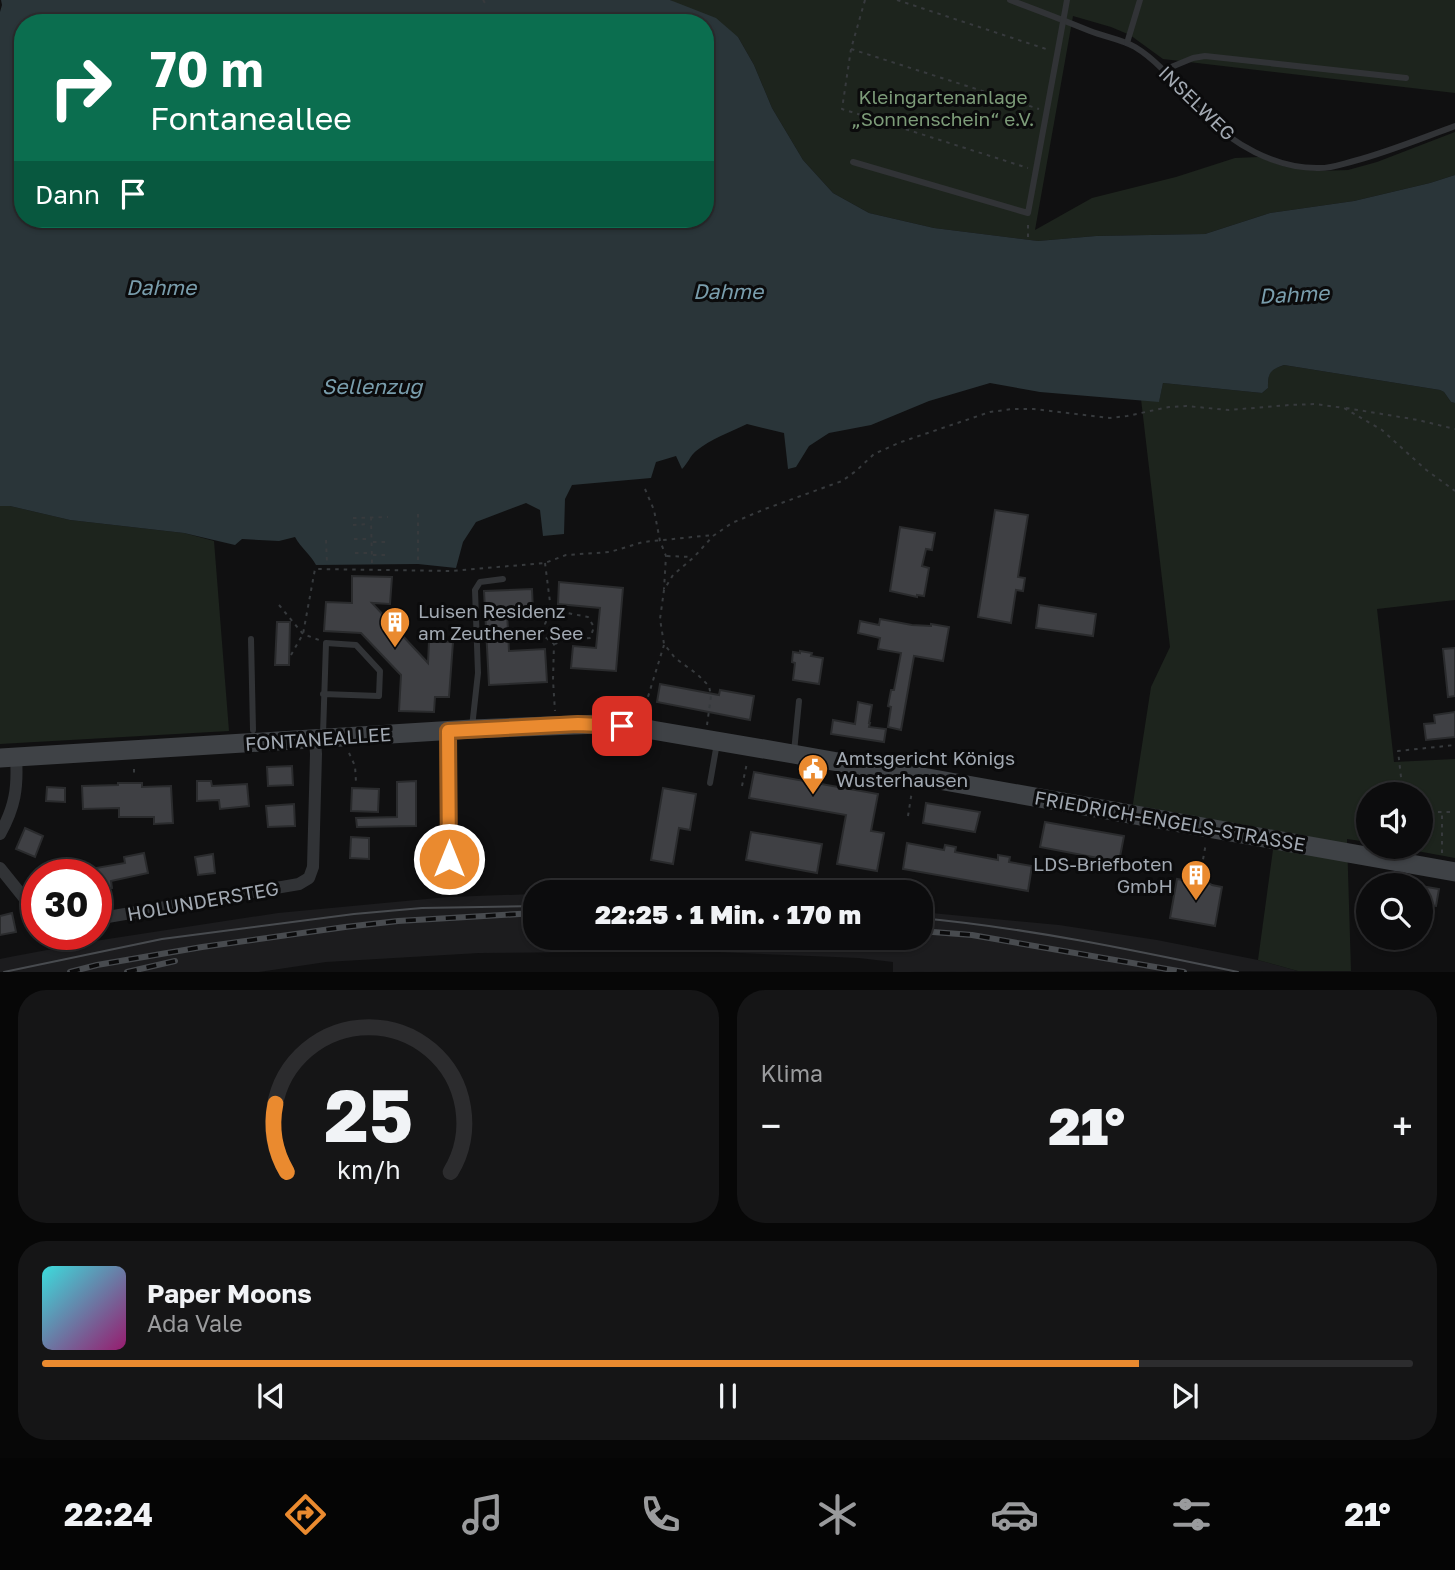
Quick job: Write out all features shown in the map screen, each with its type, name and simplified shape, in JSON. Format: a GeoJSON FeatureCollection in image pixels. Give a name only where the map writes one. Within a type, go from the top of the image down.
{"type":"FeatureCollection","features":[{"type":"Feature","properties":{"kind":"main road","name":"FONTANEALLEE"},"geometry":{"type":"LineString","coordinates":[[8,758],[472,729],[639,722]]}},
{"type":"Feature","properties":{"kind":"main road","name":"FRIEDRICH-ENGELS-STRASSE"},"geometry":{"type":"LineString","coordinates":[[639,722],[711,740],[1455,872]]}},
{"type":"Feature","properties":{"kind":"street"},"geometry":{"type":"LineString","coordinates":[[448,731],[449,876]]}},
{"type":"Feature","properties":{"kind":"street","name":"HOLUNDERSTEG"},"geometry":{"type":"LineString","coordinates":[[112,916],[299,884],[309,878],[313,867],[319,739]]}},
{"type":"Feature","properties":{"kind":"street"},"geometry":{"type":"LineString","coordinates":[[0,834],[14,802],[17,786],[8,758]]}},
{"type":"Feature","properties":{"kind":"street"},"geometry":{"type":"LineString","coordinates":[[0,868],[21,894]]}},
{"type":"Feature","properties":{"kind":"lane","name":"INSELWEG"},"geometry":{"type":"LineString","coordinates":[[1010,0],[1136,48],[1164,70],[1202,113],[1229,137],[1286,164],[1318,169],[1339,165],[1367,158],[1455,126]]}},
{"type":"Feature","properties":{"kind":"lane"},"geometry":{"type":"LineString","coordinates":[[853,162],[1028,213],[1067,0]]}},
{"type":"Feature","properties":{"kind":"lane"},"geometry":{"type":"LineString","coordinates":[[1127,43],[1140,0]]}},
{"type":"Feature","properties":{"kind":"lane"},"geometry":{"type":"LineString","coordinates":[[1164,70],[1205,56],[1406,78]]}},
{"type":"Feature","properties":{"kind":"lane"},"geometry":{"type":"LineString","coordinates":[[472,729],[478,673],[475,590],[480,582],[503,579]]}},
{"type":"Feature","properties":{"kind":"lane"},"geometry":{"type":"LineString","coordinates":[[251,639],[253,730]]}},
{"type":"Feature","properties":{"kind":"lane"},"geometry":{"type":"LineString","coordinates":[[319,739],[326,643],[356,645],[380,671],[379,696],[323,694]]}},
{"type":"Feature","properties":{"kind":"lane"},"geometry":{"type":"LineString","coordinates":[[793,754],[799,701]]}},
{"type":"Feature","properties":{"kind":"lane"},"geometry":{"type":"LineString","coordinates":[[710,783],[711,740]]}},
{"type":"Feature","properties":{"kind":"path"},"geometry":{"type":"LineString","coordinates":[[483,0],[487,6]]}},
{"type":"Feature","properties":{"kind":"path"},"geometry":{"type":"LineString","coordinates":[[865,0],[851,50],[842,109],[1036,171]]}},
{"type":"Feature","properties":{"kind":"path"},"geometry":{"type":"LineString","coordinates":[[897,0],[1056,53]]}},
{"type":"Feature","properties":{"kind":"path"},"geometry":{"type":"LineString","coordinates":[[851,50],[1046,112]]}},
{"type":"Feature","properties":{"kind":"path"},"geometry":{"type":"LineString","coordinates":[[1028,213],[1028,237]]}},
{"type":"Feature","properties":{"kind":"path"},"geometry":{"type":"LineString","coordinates":[[664,590],[673,575],[714,535],[732,523],[842,481],[874,454],[901,442],[990,412],[1034,410],[1110,418],[1169,407],[1228,410],[1315,404],[1418,420],[1455,429]]}},
{"type":"Feature","properties":{"kind":"path"},"geometry":{"type":"LineString","coordinates":[[1344,408],[1382,430],[1424,469],[1455,491]]}},
{"type":"Feature","properties":{"kind":"path"},"geometry":{"type":"LineString","coordinates":[[639,722],[664,644],[660,619],[666,556],[654,510],[645,489]]}},
{"type":"Feature","properties":{"kind":"path"},"geometry":{"type":"LineString","coordinates":[[418,514],[418,564]]}},
{"type":"Feature","properties":{"kind":"path"},"geometry":{"type":"LineString","coordinates":[[353,517],[388,517]]}},
{"type":"Feature","properties":{"kind":"path"},"geometry":{"type":"LineString","coordinates":[[371,517],[372,564]]}},
{"type":"Feature","properties":{"kind":"path"},"geometry":{"type":"LineString","coordinates":[[354,525],[371,524]]}},
{"type":"Feature","properties":{"kind":"path"},"geometry":{"type":"LineString","coordinates":[[291,655],[303,634],[315,569],[451,571],[545,563],[566,555],[610,552],[640,543],[714,535]]}},
{"type":"Feature","properties":{"kind":"path"},"geometry":{"type":"LineString","coordinates":[[354,539],[388,542]]}},
{"type":"Feature","properties":{"kind":"path"},"geometry":{"type":"LineString","coordinates":[[326,540],[327,564]]}},
{"type":"Feature","properties":{"kind":"path"},"geometry":{"type":"LineString","coordinates":[[355,553],[388,555]]}},
{"type":"Feature","properties":{"kind":"path"},"geometry":{"type":"LineString","coordinates":[[666,556],[694,557]]}},
{"type":"Feature","properties":{"kind":"path"},"geometry":{"type":"LineString","coordinates":[[545,563],[551,610],[545,624],[545,637],[554,644]]}},
{"type":"Feature","properties":{"kind":"path"},"geometry":{"type":"LineString","coordinates":[[279,605],[303,634],[326,643]]}},
{"type":"Feature","properties":{"kind":"path"},"geometry":{"type":"LineString","coordinates":[[551,610],[588,617],[594,627],[590,639],[564,640],[554,644]]}},
{"type":"Feature","properties":{"kind":"path"},"geometry":{"type":"LineString","coordinates":[[554,644],[555,715]]}},
{"type":"Feature","properties":{"kind":"path"},"geometry":{"type":"LineString","coordinates":[[664,644],[709,686],[711,740]]}},
{"type":"Feature","properties":{"kind":"path"},"geometry":{"type":"LineString","coordinates":[[1402,782],[1398,751],[1455,745]]}},
{"type":"Feature","properties":{"kind":"path"},"geometry":{"type":"LineString","coordinates":[[348,748],[355,766],[356,782]]}},
{"type":"Feature","properties":{"kind":"path"},"geometry":{"type":"LineString","coordinates":[[742,786],[747,760]]}},
{"type":"Feature","properties":{"kind":"path"},"geometry":{"type":"LineString","coordinates":[[134,769],[134,774]]}},
{"type":"Feature","properties":{"kind":"path"},"geometry":{"type":"LineString","coordinates":[[908,816],[913,786]]}},
{"type":"Feature","properties":{"kind":"path"},"geometry":{"type":"LineString","coordinates":[[1433,812],[1455,812]]}},
{"type":"Feature","properties":{"kind":"path"},"geometry":{"type":"LineString","coordinates":[[1442,812],[1442,852]]}},
{"type":"Feature","properties":{"kind":"path"},"geometry":{"type":"LineString","coordinates":[[1200,876],[1206,843]]}},
{"type":"Feature","properties":{"kind":"shaded area"},"geometry":{"type":"Polygon","coordinates":[[[523,894],[523,950],[933,950],[933,913],[1059,925],[1157,940],[1258,960],[1298,971],[893,972],[893,962],[859,958],[694,951],[479,953],[326,962],[259,972],[0,972],[0,959],[48,950],[112,950],[112,938],[278,913],[448,897],[523,894]]]}},
{"type":"Feature","properties":{"kind":"green space","name":"Kleingartenanlage „Sonnenschein“ e.V."},"geometry":{"type":"Polygon","coordinates":[[[670,0],[1455,0],[1455,93],[1163,59],[1130,35],[1073,16],[1035,230],[1092,198],[1176,177],[1235,158],[1259,157],[1283,166],[1318,171],[1348,170],[1377,162],[1455,132],[1455,175],[1354,201],[1270,213],[1205,234],[1096,236],[1038,241],[934,228],[869,213],[833,193],[803,160],[772,108],[754,65],[738,37],[714,24],[714,14],[696,14],[670,0]]]}},
{"type":"Feature","properties":{"kind":"green space"},"geometry":{"type":"Polygon","coordinates":[[[1284,365],[1440,390],[1455,403],[1455,600],[1377,609],[1394,762],[1455,759],[1455,858],[1433,854],[1433,782],[1356,782],[1356,840],[1347,839],[1351,971],[1298,971],[1258,960],[1275,835],[1132,810],[1151,687],[1170,647],[1141,399],[1159,401],[1163,383],[1262,393],[1268,388],[1270,373],[1284,365]]]}},
{"type":"Feature","properties":{"kind":"green space"},"geometry":{"type":"Polygon","coordinates":[[[0,506],[70,520],[184,533],[214,541],[229,731],[0,744],[0,506]]]}},
{"type":"Feature","properties":{"kind":"water","name":"Sellenzug"},"geometry":{"type":"Polygon","coordinates":[[[1,0],[670,0],[706,14],[14,14],[14,228],[714,228],[714,17],[738,37],[754,65],[772,108],[803,160],[833,193],[869,213],[934,228],[1038,241],[1096,236],[1205,234],[1270,213],[1354,201],[1455,175],[1455,403],[1440,390],[1284,365],[1270,373],[1268,388],[1262,393],[1163,383],[1159,402],[1040,392],[990,383],[929,401],[871,425],[829,433],[809,446],[796,467],[788,469],[784,433],[747,424],[702,447],[682,469],[676,456],[656,462],[651,478],[572,485],[565,499],[564,534],[543,536],[540,510],[526,503],[476,522],[463,542],[456,568],[418,564],[316,565],[295,537],[279,541],[242,539],[235,545],[184,533],[70,520],[0,506],[1,0]]]}},
{"type":"Feature","properties":{"kind":"building"},"geometry":{"type":"Polygon","coordinates":[[[995,510],[1028,515],[1018,577],[1025,578],[1023,591],[1016,590],[1011,623],[978,617],[995,510]]]}},
{"type":"Feature","properties":{"kind":"building"},"geometry":{"type":"Polygon","coordinates":[[[900,527],[935,533],[932,550],[926,549],[922,566],[929,568],[924,596],[890,591],[900,527]]]}},
{"type":"Feature","properties":{"kind":"building","name":"Luisen Residenz am Zeuthener See"},"geometry":{"type":"Polygon","coordinates":[[[352,576],[392,577],[390,604],[372,603],[428,663],[429,641],[453,642],[449,697],[435,697],[434,712],[399,711],[401,675],[361,633],[324,631],[326,602],[352,603],[352,576]]]}},
{"type":"Feature","properties":{"kind":"building"},"geometry":{"type":"Polygon","coordinates":[[[559,582],[623,588],[616,671],[571,668],[573,646],[596,648],[600,608],[558,604],[559,582]]]}},
{"type":"Feature","properties":{"kind":"building"},"geometry":{"type":"Polygon","coordinates":[[[532,589],[533,611],[507,612],[509,651],[545,649],[547,682],[489,685],[484,591],[532,589]]]}},
{"type":"Feature","properties":{"kind":"building"},"geometry":{"type":"Polygon","coordinates":[[[1039,605],[1096,614],[1093,636],[1036,628],[1039,605]]]}},
{"type":"Feature","properties":{"kind":"building"},"geometry":{"type":"Polygon","coordinates":[[[880,619],[912,625],[949,627],[943,661],[914,656],[901,730],[888,727],[891,707],[888,706],[901,653],[878,649],[880,638],[858,633],[860,621],[879,625],[880,619]]]}},
{"type":"Feature","properties":{"kind":"building"},"geometry":{"type":"Polygon","coordinates":[[[277,622],[290,622],[289,665],[275,665],[277,622]]]}},
{"type":"Feature","properties":{"kind":"building"},"geometry":{"type":"Polygon","coordinates":[[[1455,648],[1455,696],[1448,697],[1443,649],[1455,648]]]}},
{"type":"Feature","properties":{"kind":"building"},"geometry":{"type":"Polygon","coordinates":[[[800,651],[823,658],[819,684],[793,680],[793,652],[800,651]]]}},
{"type":"Feature","properties":{"kind":"building"},"geometry":{"type":"Polygon","coordinates":[[[660,684],[719,695],[720,690],[754,696],[750,720],[657,702],[660,684]]]}},
{"type":"Feature","properties":{"kind":"building"},"geometry":{"type":"Polygon","coordinates":[[[858,702],[872,705],[869,727],[886,729],[884,742],[831,734],[833,720],[855,724],[858,702]]]}},
{"type":"Feature","properties":{"kind":"building"},"geometry":{"type":"Polygon","coordinates":[[[1455,712],[1455,737],[1426,740],[1424,724],[1435,723],[1434,715],[1455,712]]]}},
{"type":"Feature","properties":{"kind":"building"},"geometry":{"type":"Polygon","coordinates":[[[292,766],[293,785],[268,786],[267,767],[292,766]]]}},
{"type":"Feature","properties":{"kind":"building","name":"Amtsgericht Königs Wusterhausen"},"geometry":{"type":"Polygon","coordinates":[[[754,772],[878,794],[871,831],[884,833],[877,871],[837,864],[846,815],[749,798],[754,772]]]}},
{"type":"Feature","properties":{"kind":"building"},"geometry":{"type":"Polygon","coordinates":[[[197,781],[211,781],[212,786],[247,784],[249,806],[220,809],[219,800],[197,801],[197,781]]]}},
{"type":"Feature","properties":{"kind":"building"},"geometry":{"type":"Polygon","coordinates":[[[416,781],[416,826],[357,827],[356,818],[397,817],[397,782],[416,781]]]}},
{"type":"Feature","properties":{"kind":"building"},"geometry":{"type":"Polygon","coordinates":[[[142,783],[142,787],[171,786],[173,823],[154,824],[154,817],[119,817],[119,808],[83,809],[82,786],[142,783]]]}},
{"type":"Feature","properties":{"kind":"building"},"geometry":{"type":"Polygon","coordinates":[[[47,787],[65,788],[65,802],[46,801],[47,787]]]}},
{"type":"Feature","properties":{"kind":"building"},"geometry":{"type":"Polygon","coordinates":[[[352,788],[379,789],[378,812],[351,811],[352,788]]]}},
{"type":"Feature","properties":{"kind":"building"},"geometry":{"type":"Polygon","coordinates":[[[663,788],[696,794],[690,830],[679,828],[673,864],[651,860],[663,788]]]}},
{"type":"Feature","properties":{"kind":"building"},"geometry":{"type":"Polygon","coordinates":[[[926,803],[980,812],[975,832],[923,823],[926,803]]]}},
{"type":"Feature","properties":{"kind":"building"},"geometry":{"type":"Polygon","coordinates":[[[294,804],[295,826],[268,827],[266,806],[294,804]]]}},
{"type":"Feature","properties":{"kind":"building"},"geometry":{"type":"Polygon","coordinates":[[[1045,822],[1124,836],[1119,862],[1040,847],[1045,822]]]}},
{"type":"Feature","properties":{"kind":"building"},"geometry":{"type":"Polygon","coordinates":[[[25,828],[43,836],[35,857],[16,849],[25,828]]]}},
{"type":"Feature","properties":{"kind":"building"},"geometry":{"type":"Polygon","coordinates":[[[751,832],[822,844],[817,873],[746,860],[751,832]]]}},
{"type":"Feature","properties":{"kind":"building"},"geometry":{"type":"Polygon","coordinates":[[[351,837],[369,838],[369,859],[350,858],[351,837]]]}},
{"type":"Feature","properties":{"kind":"building"},"geometry":{"type":"Polygon","coordinates":[[[907,843],[944,850],[945,845],[956,847],[955,852],[998,860],[998,855],[1010,857],[1009,862],[1032,866],[1028,891],[903,869],[907,843]]]}},
{"type":"Feature","properties":{"kind":"building"},"geometry":{"type":"Polygon","coordinates":[[[144,853],[148,873],[112,881],[112,865],[125,863],[124,857],[144,853]]]}},
{"type":"Feature","properties":{"kind":"building"},"geometry":{"type":"Polygon","coordinates":[[[213,854],[215,873],[198,875],[195,857],[213,854]]]}},
{"type":"Feature","properties":{"kind":"building","name":"LDS-Briefboten GmbH"},"geometry":{"type":"Polygon","coordinates":[[[1193,877],[1222,887],[1215,926],[1170,918],[1177,879],[1188,881],[1193,877]]]}},
{"type":"Feature","properties":{"kind":"building"},"geometry":{"type":"Polygon","coordinates":[[[1433,888],[1439,889],[1436,906],[1433,906],[1433,888]]]}},
{"type":"Feature","properties":{"kind":"building"},"geometry":{"type":"Polygon","coordinates":[[[12,913],[16,932],[0,935],[0,916],[12,913]]]}},
{"type":"Feature","properties":{"kind":"tram line"},"geometry":{"type":"LineString","coordinates":[[4,972],[162,939],[354,914],[422,908],[523,906]]}},
{"type":"Feature","properties":{"kind":"tram line"},"geometry":{"type":"LineString","coordinates":[[933,919],[1040,934],[1238,972]]}},
{"type":"Feature","properties":{"kind":"railway"},"geometry":{"type":"LineString","coordinates":[[70,972],[202,947],[345,927],[523,914]]}},
{"type":"Feature","properties":{"kind":"railway"},"geometry":{"type":"LineString","coordinates":[[933,932],[972,935],[1184,972]]}},
{"type":"Feature","properties":{"kind":"railway"},"geometry":{"type":"LineString","coordinates":[[127,972],[175,961]]}},
{"type":"Feature","properties":{"kind":"place","name":"Luisen Residenz am Zeuthener See"},"geometry":{"type":"Point","coordinates":[395,649]}},
{"type":"Feature","properties":{"kind":"place","name":"Amtsgericht Königs Wusterhausen"},"geometry":{"type":"Point","coordinates":[813,796]}},
{"type":"Feature","properties":{"kind":"place","name":"LDS-Briefboten GmbH"},"geometry":{"type":"Point","coordinates":[1196,902]}},
{"type":"Feature","properties":{"kind":"route"},"geometry":{"type":"LineString","coordinates":[[449,859],[448,731],[578,724],[622,726]]}},
{"type":"Feature","properties":{"kind":"water label","name":"Dahme"},"geometry":{"type":"Point","coordinates":[161,288]}},
{"type":"Feature","properties":{"kind":"water label","name":"Dahme"},"geometry":{"type":"Point","coordinates":[728,292]}},
{"type":"Feature","properties":{"kind":"water label","name":"Dahme"},"geometry":{"type":"Point","coordinates":[1294,295]}}]}
